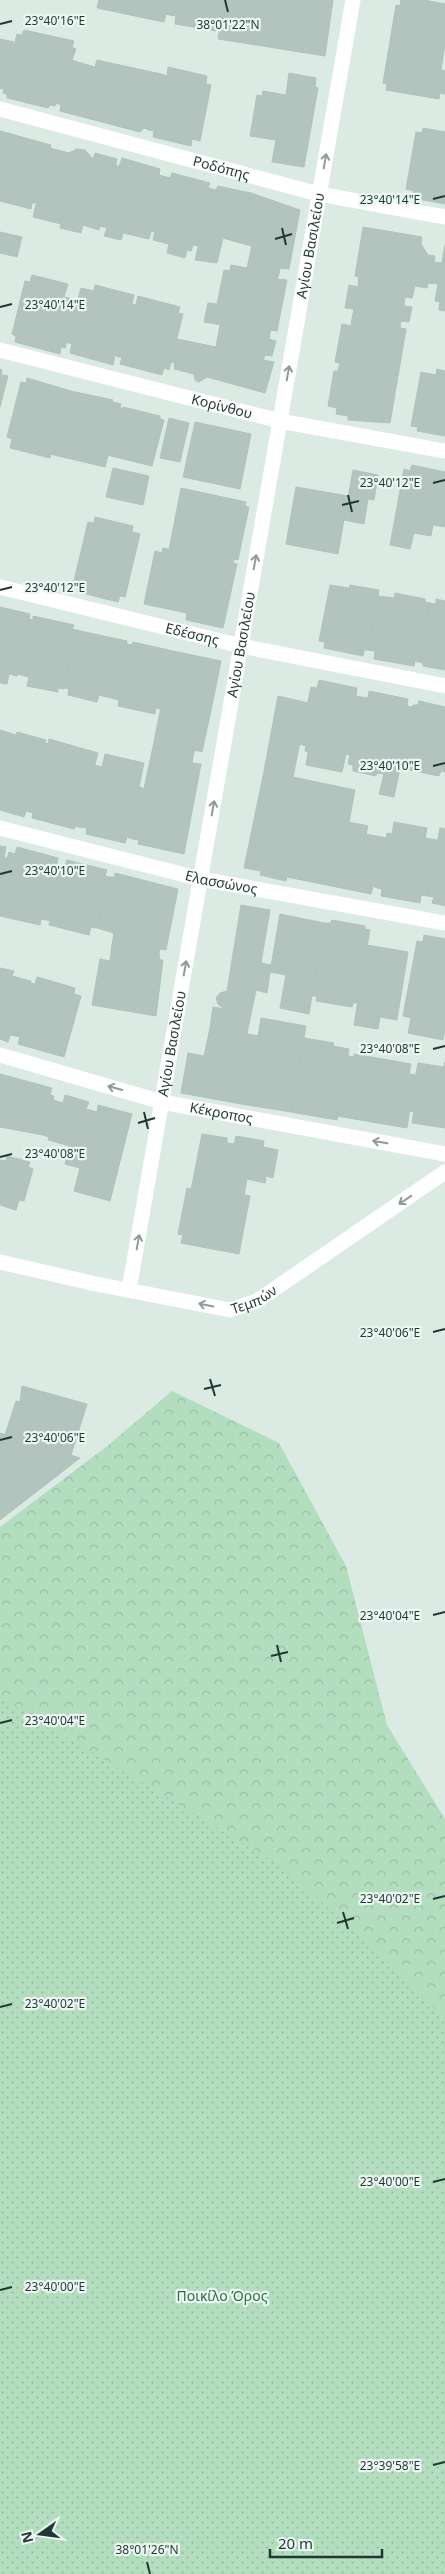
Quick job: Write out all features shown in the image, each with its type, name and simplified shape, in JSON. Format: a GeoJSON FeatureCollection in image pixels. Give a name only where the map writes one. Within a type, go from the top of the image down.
{"type":"FeatureCollection","features":[{"type":"Feature","properties":{"kind":"street","name":"Αγίου Βασιλείου"},"geometry":{"type":"LineString","coordinates":[[129,1290],[352,0]]}},
{"type":"Feature","properties":{"kind":"street","name":"Ροδόπης"},"geometry":{"type":"LineString","coordinates":[[0,109],[319,194],[445,217]]}},
{"type":"Feature","properties":{"kind":"street","name":"Κορίνθου"},"geometry":{"type":"LineString","coordinates":[[0,350],[280,421],[445,451]]}},
{"type":"Feature","properties":{"kind":"street","name":"Εδέσσης"},"geometry":{"type":"LineString","coordinates":[[0,587],[241,646],[445,686]]}},
{"type":"Feature","properties":{"kind":"street","name":"Ελασσώνος"},"geometry":{"type":"LineString","coordinates":[[0,828],[201,879],[445,923]]}},
{"type":"Feature","properties":{"kind":"street","name":"Κέκροπος"},"geometry":{"type":"LineString","coordinates":[[0,1054],[162,1102],[445,1154]]}},
{"type":"Feature","properties":{"kind":"street","name":"Τεμπών"},"geometry":{"type":"LineString","coordinates":[[0,1262],[230,1310],[257,1301],[445,1172]]}},
{"type":"Feature","properties":{"kind":"green space"},"geometry":{"type":"Polygon","coordinates":[[[172,1391],[279,1443],[346,1566],[387,1725],[445,1819],[445,2574],[0,2071],[0,1527],[106,1447],[172,1391]]]}},
{"type":"Feature","properties":{"kind":"green space","name":"Ποικίλο Όρος"},"geometry":{"type":"Polygon","coordinates":[[[0,1697],[288,1870],[445,2018],[445,2574],[0,2574],[0,1697]]]}},
{"type":"Feature","properties":{"kind":"building"},"geometry":{"type":"Polygon","coordinates":[[[99,0],[173,0],[170,15],[166,14],[164,22],[97,8],[99,0]]]}},
{"type":"Feature","properties":{"kind":"building"},"geometry":{"type":"Polygon","coordinates":[[[173,0],[225,0],[221,25],[216,24],[216,31],[175,24],[176,16],[170,15],[173,0]]]}},
{"type":"Feature","properties":{"kind":"building"},"geometry":{"type":"Polygon","coordinates":[[[225,0],[276,0],[269,47],[218,39],[225,0]]]}},
{"type":"Feature","properties":{"kind":"building"},"geometry":{"type":"Polygon","coordinates":[[[276,0],[333,0],[325,56],[269,47],[276,0]]]}},
{"type":"Feature","properties":{"kind":"building"},"geometry":{"type":"Polygon","coordinates":[[[401,0],[424,0],[445,4],[445,44],[441,70],[445,71],[445,94],[440,93],[439,99],[386,90],[387,84],[383,83],[396,5],[400,6],[401,0]]]}},
{"type":"Feature","properties":{"kind":"building"},"geometry":{"type":"Polygon","coordinates":[[[24,30],[74,41],[72,47],[76,49],[55,106],[50,105],[48,108],[7,98],[7,94],[3,93],[17,34],[22,35],[24,30]]]}},
{"type":"Feature","properties":{"kind":"building"},"geometry":{"type":"Polygon","coordinates":[[[0,39],[14,42],[4,89],[0,88],[0,39]]]}},
{"type":"Feature","properties":{"kind":"building"},"geometry":{"type":"Polygon","coordinates":[[[71,60],[95,67],[97,60],[161,74],[149,130],[144,128],[140,132],[60,111],[61,105],[56,103],[71,60]]]}},
{"type":"Feature","properties":{"kind":"building"},"geometry":{"type":"Polygon","coordinates":[[[168,67],[207,76],[206,84],[211,85],[200,141],[192,139],[191,146],[153,137],[154,131],[149,130],[161,74],[167,76],[168,67]]]}},
{"type":"Feature","properties":{"kind":"building"},"geometry":{"type":"Polygon","coordinates":[[[289,73],[316,78],[315,87],[318,88],[304,167],[272,162],[276,140],[250,136],[257,95],[262,96],[263,91],[286,95],[289,73]]]}},
{"type":"Feature","properties":{"kind":"building"},"geometry":{"type":"Polygon","coordinates":[[[423,128],[445,132],[445,204],[412,198],[414,191],[406,189],[416,132],[422,133],[423,128]]]}},
{"type":"Feature","properties":{"kind":"building"},"geometry":{"type":"Polygon","coordinates":[[[0,131],[51,145],[36,203],[32,203],[31,209],[0,201],[0,131]]]}},
{"type":"Feature","properties":{"kind":"building"},"geometry":{"type":"Polygon","coordinates":[[[50,148],[69,153],[77,149],[85,150],[93,159],[95,153],[117,159],[99,230],[83,225],[81,233],[60,228],[61,224],[33,217],[50,148]]]}},
{"type":"Feature","properties":{"kind":"building"},"geometry":{"type":"Polygon","coordinates":[[[122,158],[160,169],[159,175],[166,177],[149,239],[123,233],[121,240],[104,236],[107,228],[100,226],[116,165],[119,167],[122,158]]]}},
{"type":"Feature","properties":{"kind":"building"},"geometry":{"type":"Polygon","coordinates":[[[172,173],[210,183],[208,188],[212,189],[198,246],[193,245],[191,251],[187,250],[185,258],[167,253],[169,244],[153,240],[155,232],[151,231],[166,177],[170,178],[172,173]]]}},
{"type":"Feature","properties":{"kind":"building"},"geometry":{"type":"Polygon","coordinates":[[[218,186],[251,193],[237,242],[223,238],[217,263],[195,260],[212,189],[216,190],[218,186]]]}},
{"type":"Feature","properties":{"kind":"building"},"geometry":{"type":"Polygon","coordinates":[[[251,193],[300,210],[289,269],[280,268],[279,274],[247,268],[252,246],[237,242],[251,193]]]}},
{"type":"Feature","properties":{"kind":"building"},"geometry":{"type":"Polygon","coordinates":[[[363,227],[422,237],[421,244],[428,255],[435,256],[434,262],[442,263],[438,284],[428,283],[427,288],[415,286],[412,298],[405,297],[404,306],[412,307],[409,322],[401,321],[400,328],[352,319],[354,309],[345,308],[349,285],[358,287],[359,277],[355,276],[363,227]]]}},
{"type":"Feature","properties":{"kind":"building"},"geometry":{"type":"Polygon","coordinates":[[[0,232],[22,237],[17,257],[0,253],[0,232]]]}},
{"type":"Feature","properties":{"kind":"building"},"geometry":{"type":"Polygon","coordinates":[[[445,245],[445,311],[439,310],[440,302],[435,301],[445,245]]]}},
{"type":"Feature","properties":{"kind":"building"},"geometry":{"type":"Polygon","coordinates":[[[231,265],[279,274],[277,279],[287,280],[277,331],[271,330],[270,333],[204,322],[208,303],[217,304],[224,270],[230,271],[231,265]]]}},
{"type":"Feature","properties":{"kind":"building"},"geometry":{"type":"Polygon","coordinates":[[[32,275],[68,284],[64,297],[78,300],[65,348],[61,347],[60,354],[15,342],[16,336],[12,334],[25,281],[30,282],[32,275]]]}},
{"type":"Feature","properties":{"kind":"building"},"geometry":{"type":"Polygon","coordinates":[[[95,285],[134,295],[118,357],[115,355],[113,365],[70,353],[72,344],[66,342],[81,288],[94,291],[95,285]]]}},
{"type":"Feature","properties":{"kind":"building"},"geometry":{"type":"Polygon","coordinates":[[[138,296],[180,307],[178,313],[183,314],[169,370],[164,368],[162,375],[120,364],[122,357],[118,357],[132,304],[136,305],[138,296]]]}},
{"type":"Feature","properties":{"kind":"building"},"geometry":{"type":"Polygon","coordinates":[[[352,319],[406,329],[390,423],[348,420],[348,416],[336,414],[337,408],[328,406],[334,371],[338,371],[340,363],[335,362],[342,324],[351,326],[352,319]]]}},
{"type":"Feature","properties":{"kind":"building"},"geometry":{"type":"Polygon","coordinates":[[[220,325],[270,333],[269,339],[276,341],[272,356],[265,355],[263,360],[274,362],[265,393],[207,377],[199,382],[195,380],[194,374],[174,369],[175,363],[171,362],[177,339],[216,347],[220,325]]]}},
{"type":"Feature","properties":{"kind":"building"},"geometry":{"type":"Polygon","coordinates":[[[0,369],[2,370],[1,375],[8,376],[0,407],[0,369]]]}},
{"type":"Feature","properties":{"kind":"building"},"geometry":{"type":"Polygon","coordinates":[[[437,369],[445,371],[445,436],[417,431],[418,427],[411,426],[421,372],[436,375],[437,369]]]}},
{"type":"Feature","properties":{"kind":"building"},"geometry":{"type":"Polygon","coordinates":[[[27,378],[71,391],[54,455],[51,454],[50,458],[10,448],[12,439],[7,437],[21,382],[26,383],[27,378]]]}},
{"type":"Feature","properties":{"kind":"building"},"geometry":{"type":"Polygon","coordinates":[[[71,391],[113,400],[112,402],[121,404],[105,467],[54,455],[71,391]]]}},
{"type":"Feature","properties":{"kind":"building"},"geometry":{"type":"Polygon","coordinates":[[[123,407],[160,416],[160,419],[164,420],[152,466],[107,455],[120,408],[123,409],[123,407]]]}},
{"type":"Feature","properties":{"kind":"building"},"geometry":{"type":"Polygon","coordinates":[[[169,418],[189,423],[180,462],[160,458],[169,418]]]}},
{"type":"Feature","properties":{"kind":"building"},"geometry":{"type":"Polygon","coordinates":[[[195,422],[251,434],[240,489],[183,477],[195,422]]]}},
{"type":"Feature","properties":{"kind":"building"},"geometry":{"type":"Polygon","coordinates":[[[412,465],[445,472],[445,527],[433,525],[431,536],[414,533],[410,549],[390,545],[404,469],[410,471],[412,465]]]}},
{"type":"Feature","properties":{"kind":"building"},"geometry":{"type":"Polygon","coordinates":[[[113,468],[149,476],[143,505],[106,497],[113,468]]]}},
{"type":"Feature","properties":{"kind":"building"},"geometry":{"type":"Polygon","coordinates":[[[353,470],[378,475],[374,500],[368,499],[364,524],[344,520],[353,470]]]}},
{"type":"Feature","properties":{"kind":"building"},"geometry":{"type":"Polygon","coordinates":[[[296,487],[348,496],[338,554],[286,544],[296,487]]]}},
{"type":"Feature","properties":{"kind":"building"},"geometry":{"type":"Polygon","coordinates":[[[181,488],[246,502],[245,506],[249,507],[238,560],[234,559],[233,563],[169,550],[181,488]]]}},
{"type":"Feature","properties":{"kind":"building"},"geometry":{"type":"Polygon","coordinates":[[[95,517],[133,526],[132,532],[140,534],[125,597],[120,596],[118,602],[78,592],[79,586],[73,585],[88,522],[94,523],[95,517]]]}},
{"type":"Feature","properties":{"kind":"building"},"geometry":{"type":"Polygon","coordinates":[[[163,548],[237,564],[223,628],[186,620],[187,613],[144,604],[155,551],[162,553],[163,548]]]}},
{"type":"Feature","properties":{"kind":"building"},"geometry":{"type":"Polygon","coordinates":[[[330,585],[349,588],[350,585],[379,590],[368,650],[364,650],[363,656],[324,648],[325,642],[319,641],[330,585]]]}},
{"type":"Feature","properties":{"kind":"building"},"geometry":{"type":"Polygon","coordinates":[[[395,593],[425,599],[425,602],[430,603],[419,662],[415,661],[414,666],[374,659],[375,651],[368,650],[378,596],[394,598],[395,593]]]}},
{"type":"Feature","properties":{"kind":"building"},"geometry":{"type":"Polygon","coordinates":[[[436,599],[445,601],[445,670],[423,666],[423,663],[419,662],[430,603],[436,604],[436,599]]]}},
{"type":"Feature","properties":{"kind":"building"},"geometry":{"type":"Polygon","coordinates":[[[0,607],[30,614],[17,676],[9,674],[7,684],[0,683],[0,607]]]}},
{"type":"Feature","properties":{"kind":"building"},"geometry":{"type":"Polygon","coordinates":[[[33,616],[74,625],[72,629],[76,630],[64,689],[58,688],[58,692],[27,686],[29,677],[17,674],[29,619],[33,620],[33,616]]]}},
{"type":"Feature","properties":{"kind":"building"},"geometry":{"type":"Polygon","coordinates":[[[76,630],[127,641],[115,699],[99,695],[97,702],[68,695],[69,689],[64,688],[76,630]]]}},
{"type":"Feature","properties":{"kind":"building"},"geometry":{"type":"Polygon","coordinates":[[[133,642],[173,651],[160,709],[156,708],[155,714],[118,706],[119,700],[115,699],[127,644],[132,645],[133,642]]]}},
{"type":"Feature","properties":{"kind":"building"},"geometry":{"type":"Polygon","coordinates":[[[173,651],[221,661],[213,701],[164,691],[173,651]]]}},
{"type":"Feature","properties":{"kind":"building"},"geometry":{"type":"Polygon","coordinates":[[[319,680],[357,688],[356,696],[361,697],[350,755],[346,754],[342,772],[306,765],[308,752],[305,751],[306,746],[299,744],[311,687],[317,688],[319,680]]]}},
{"type":"Feature","properties":{"kind":"building"},"geometry":{"type":"Polygon","coordinates":[[[164,691],[213,701],[202,752],[195,750],[193,756],[153,747],[164,691]]]}},
{"type":"Feature","properties":{"kind":"building"},"geometry":{"type":"Polygon","coordinates":[[[369,691],[408,699],[407,706],[413,707],[394,797],[379,794],[384,774],[377,773],[376,776],[353,771],[353,765],[348,764],[361,697],[368,698],[369,691]]]}},
{"type":"Feature","properties":{"kind":"building"},"geometry":{"type":"Polygon","coordinates":[[[278,696],[308,703],[293,777],[264,771],[278,696]]]}},
{"type":"Feature","properties":{"kind":"building"},"geometry":{"type":"Polygon","coordinates":[[[419,701],[445,707],[445,772],[441,771],[439,776],[405,769],[406,764],[401,763],[413,705],[418,705],[419,701]]]}},
{"type":"Feature","properties":{"kind":"building"},"geometry":{"type":"Polygon","coordinates":[[[0,730],[16,735],[17,732],[46,740],[45,743],[48,744],[30,812],[26,811],[24,817],[0,810],[0,730]]]}},
{"type":"Feature","properties":{"kind":"building"},"geometry":{"type":"Polygon","coordinates":[[[49,739],[98,753],[78,827],[76,826],[74,829],[32,818],[33,813],[30,812],[49,739]]]}},
{"type":"Feature","properties":{"kind":"building"},"geometry":{"type":"Polygon","coordinates":[[[153,747],[193,756],[192,763],[201,764],[184,854],[138,844],[139,840],[133,839],[153,747]]]}},
{"type":"Feature","properties":{"kind":"building"},"geometry":{"type":"Polygon","coordinates":[[[105,754],[144,763],[139,787],[143,788],[133,839],[127,837],[125,843],[86,834],[87,828],[78,827],[94,765],[102,767],[105,754]]]}},
{"type":"Feature","properties":{"kind":"building"},"geometry":{"type":"Polygon","coordinates":[[[264,771],[355,790],[349,822],[368,826],[366,834],[387,838],[377,888],[373,886],[371,894],[287,877],[286,881],[260,875],[261,871],[244,868],[264,771]]]}},
{"type":"Feature","properties":{"kind":"building"},"geometry":{"type":"Polygon","coordinates":[[[394,822],[427,828],[425,838],[437,840],[427,896],[421,895],[420,903],[381,896],[382,889],[377,888],[387,833],[392,834],[394,822]]]}},
{"type":"Feature","properties":{"kind":"building"},"geometry":{"type":"Polygon","coordinates":[[[440,828],[445,829],[445,906],[432,903],[434,897],[427,896],[440,828]]]}},
{"type":"Feature","properties":{"kind":"building"},"geometry":{"type":"Polygon","coordinates":[[[0,846],[6,847],[4,858],[7,858],[0,889],[0,846]]]}},
{"type":"Feature","properties":{"kind":"building"},"geometry":{"type":"Polygon","coordinates":[[[17,847],[58,858],[57,864],[60,865],[47,920],[41,919],[40,925],[0,916],[0,889],[7,858],[9,852],[15,854],[17,847]]]}},
{"type":"Feature","properties":{"kind":"building"},"geometry":{"type":"Polygon","coordinates":[[[67,860],[107,870],[105,876],[109,877],[97,928],[91,927],[89,935],[49,925],[50,921],[47,920],[60,865],[65,866],[67,860]]]}},
{"type":"Feature","properties":{"kind":"building"},"geometry":{"type":"Polygon","coordinates":[[[115,873],[178,889],[166,950],[160,949],[159,954],[112,945],[114,933],[97,928],[109,877],[115,877],[115,873]]]}},
{"type":"Feature","properties":{"kind":"building"},"geometry":{"type":"Polygon","coordinates":[[[241,905],[270,910],[261,963],[271,965],[267,993],[256,990],[247,1034],[210,1028],[213,1007],[224,1009],[218,1004],[216,998],[220,993],[227,991],[241,905]]]}},
{"type":"Feature","properties":{"kind":"building"},"geometry":{"type":"Polygon","coordinates":[[[280,914],[324,923],[309,1014],[280,1008],[286,975],[270,972],[280,914]]]}},
{"type":"Feature","properties":{"kind":"building"},"geometry":{"type":"Polygon","coordinates":[[[332,920],[365,926],[365,929],[370,930],[357,1003],[353,1003],[352,1007],[316,1001],[317,996],[312,996],[324,923],[331,923],[332,920]]]}},
{"type":"Feature","properties":{"kind":"building"},"geometry":{"type":"Polygon","coordinates":[[[424,935],[445,939],[445,1029],[443,1040],[408,1033],[411,1018],[403,1016],[417,941],[423,942],[424,935]]]}},
{"type":"Feature","properties":{"kind":"building"},"geometry":{"type":"Polygon","coordinates":[[[112,945],[159,954],[160,960],[163,960],[156,1016],[92,1005],[100,959],[110,961],[112,945]]]}},
{"type":"Feature","properties":{"kind":"building"},"geometry":{"type":"Polygon","coordinates":[[[367,945],[408,952],[397,1020],[380,1017],[378,1029],[354,1025],[367,945]]]}},
{"type":"Feature","properties":{"kind":"building"},"geometry":{"type":"Polygon","coordinates":[[[0,968],[14,971],[12,976],[31,981],[16,1036],[10,1035],[8,1042],[0,1039],[0,968]]]}},
{"type":"Feature","properties":{"kind":"building"},"geometry":{"type":"Polygon","coordinates":[[[37,977],[75,988],[74,994],[81,996],[64,1057],[18,1044],[20,1037],[16,1036],[30,983],[35,984],[37,977]]]}},
{"type":"Feature","properties":{"kind":"building"},"geometry":{"type":"Polygon","coordinates":[[[261,1018],[306,1026],[291,1112],[247,1105],[261,1018]]]}},
{"type":"Feature","properties":{"kind":"building"},"geometry":{"type":"Polygon","coordinates":[[[210,1028],[259,1036],[247,1105],[181,1093],[188,1053],[204,1056],[210,1028]]]}},
{"type":"Feature","properties":{"kind":"building"},"geometry":{"type":"Polygon","coordinates":[[[304,1038],[334,1043],[333,1046],[349,1049],[337,1120],[291,1112],[304,1038]]]}},
{"type":"Feature","properties":{"kind":"building"},"geometry":{"type":"Polygon","coordinates":[[[354,1054],[411,1064],[409,1074],[415,1075],[407,1128],[337,1116],[348,1056],[354,1057],[354,1054]]]}},
{"type":"Feature","properties":{"kind":"building"},"geometry":{"type":"Polygon","coordinates":[[[445,1062],[445,1128],[412,1123],[414,1112],[409,1111],[418,1063],[444,1067],[445,1062]]]}},
{"type":"Feature","properties":{"kind":"building"},"geometry":{"type":"Polygon","coordinates":[[[0,1074],[52,1088],[50,1095],[54,1096],[43,1135],[0,1127],[0,1074]]]}},
{"type":"Feature","properties":{"kind":"building"},"geometry":{"type":"Polygon","coordinates":[[[65,1095],[89,1102],[86,1109],[97,1112],[98,1105],[132,1114],[110,1201],[74,1191],[80,1168],[65,1164],[70,1146],[48,1140],[49,1137],[43,1135],[53,1100],[63,1103],[65,1095]]]}},
{"type":"Feature","properties":{"kind":"building"},"geometry":{"type":"Polygon","coordinates":[[[202,1134],[227,1138],[227,1143],[234,1144],[236,1136],[264,1141],[263,1147],[278,1150],[273,1178],[266,1176],[265,1183],[247,1179],[244,1195],[192,1185],[202,1134]]]}},
{"type":"Feature","properties":{"kind":"building"},"geometry":{"type":"Polygon","coordinates":[[[7,1156],[30,1162],[28,1167],[33,1169],[24,1201],[19,1200],[16,1210],[0,1205],[0,1160],[6,1161],[7,1156]]]}},
{"type":"Feature","properties":{"kind":"building"},"geometry":{"type":"Polygon","coordinates":[[[192,1185],[250,1196],[239,1254],[181,1243],[183,1235],[178,1234],[187,1188],[191,1189],[192,1185]]]}},
{"type":"Feature","properties":{"kind":"building"},"geometry":{"type":"Polygon","coordinates":[[[22,1386],[87,1404],[71,1455],[5,1435],[16,1401],[20,1402],[22,1386]]]}},
{"type":"Feature","properties":{"kind":"building"},"geometry":{"type":"Polygon","coordinates":[[[0,1433],[80,1458],[0,1520],[0,1433]]]}}]}
